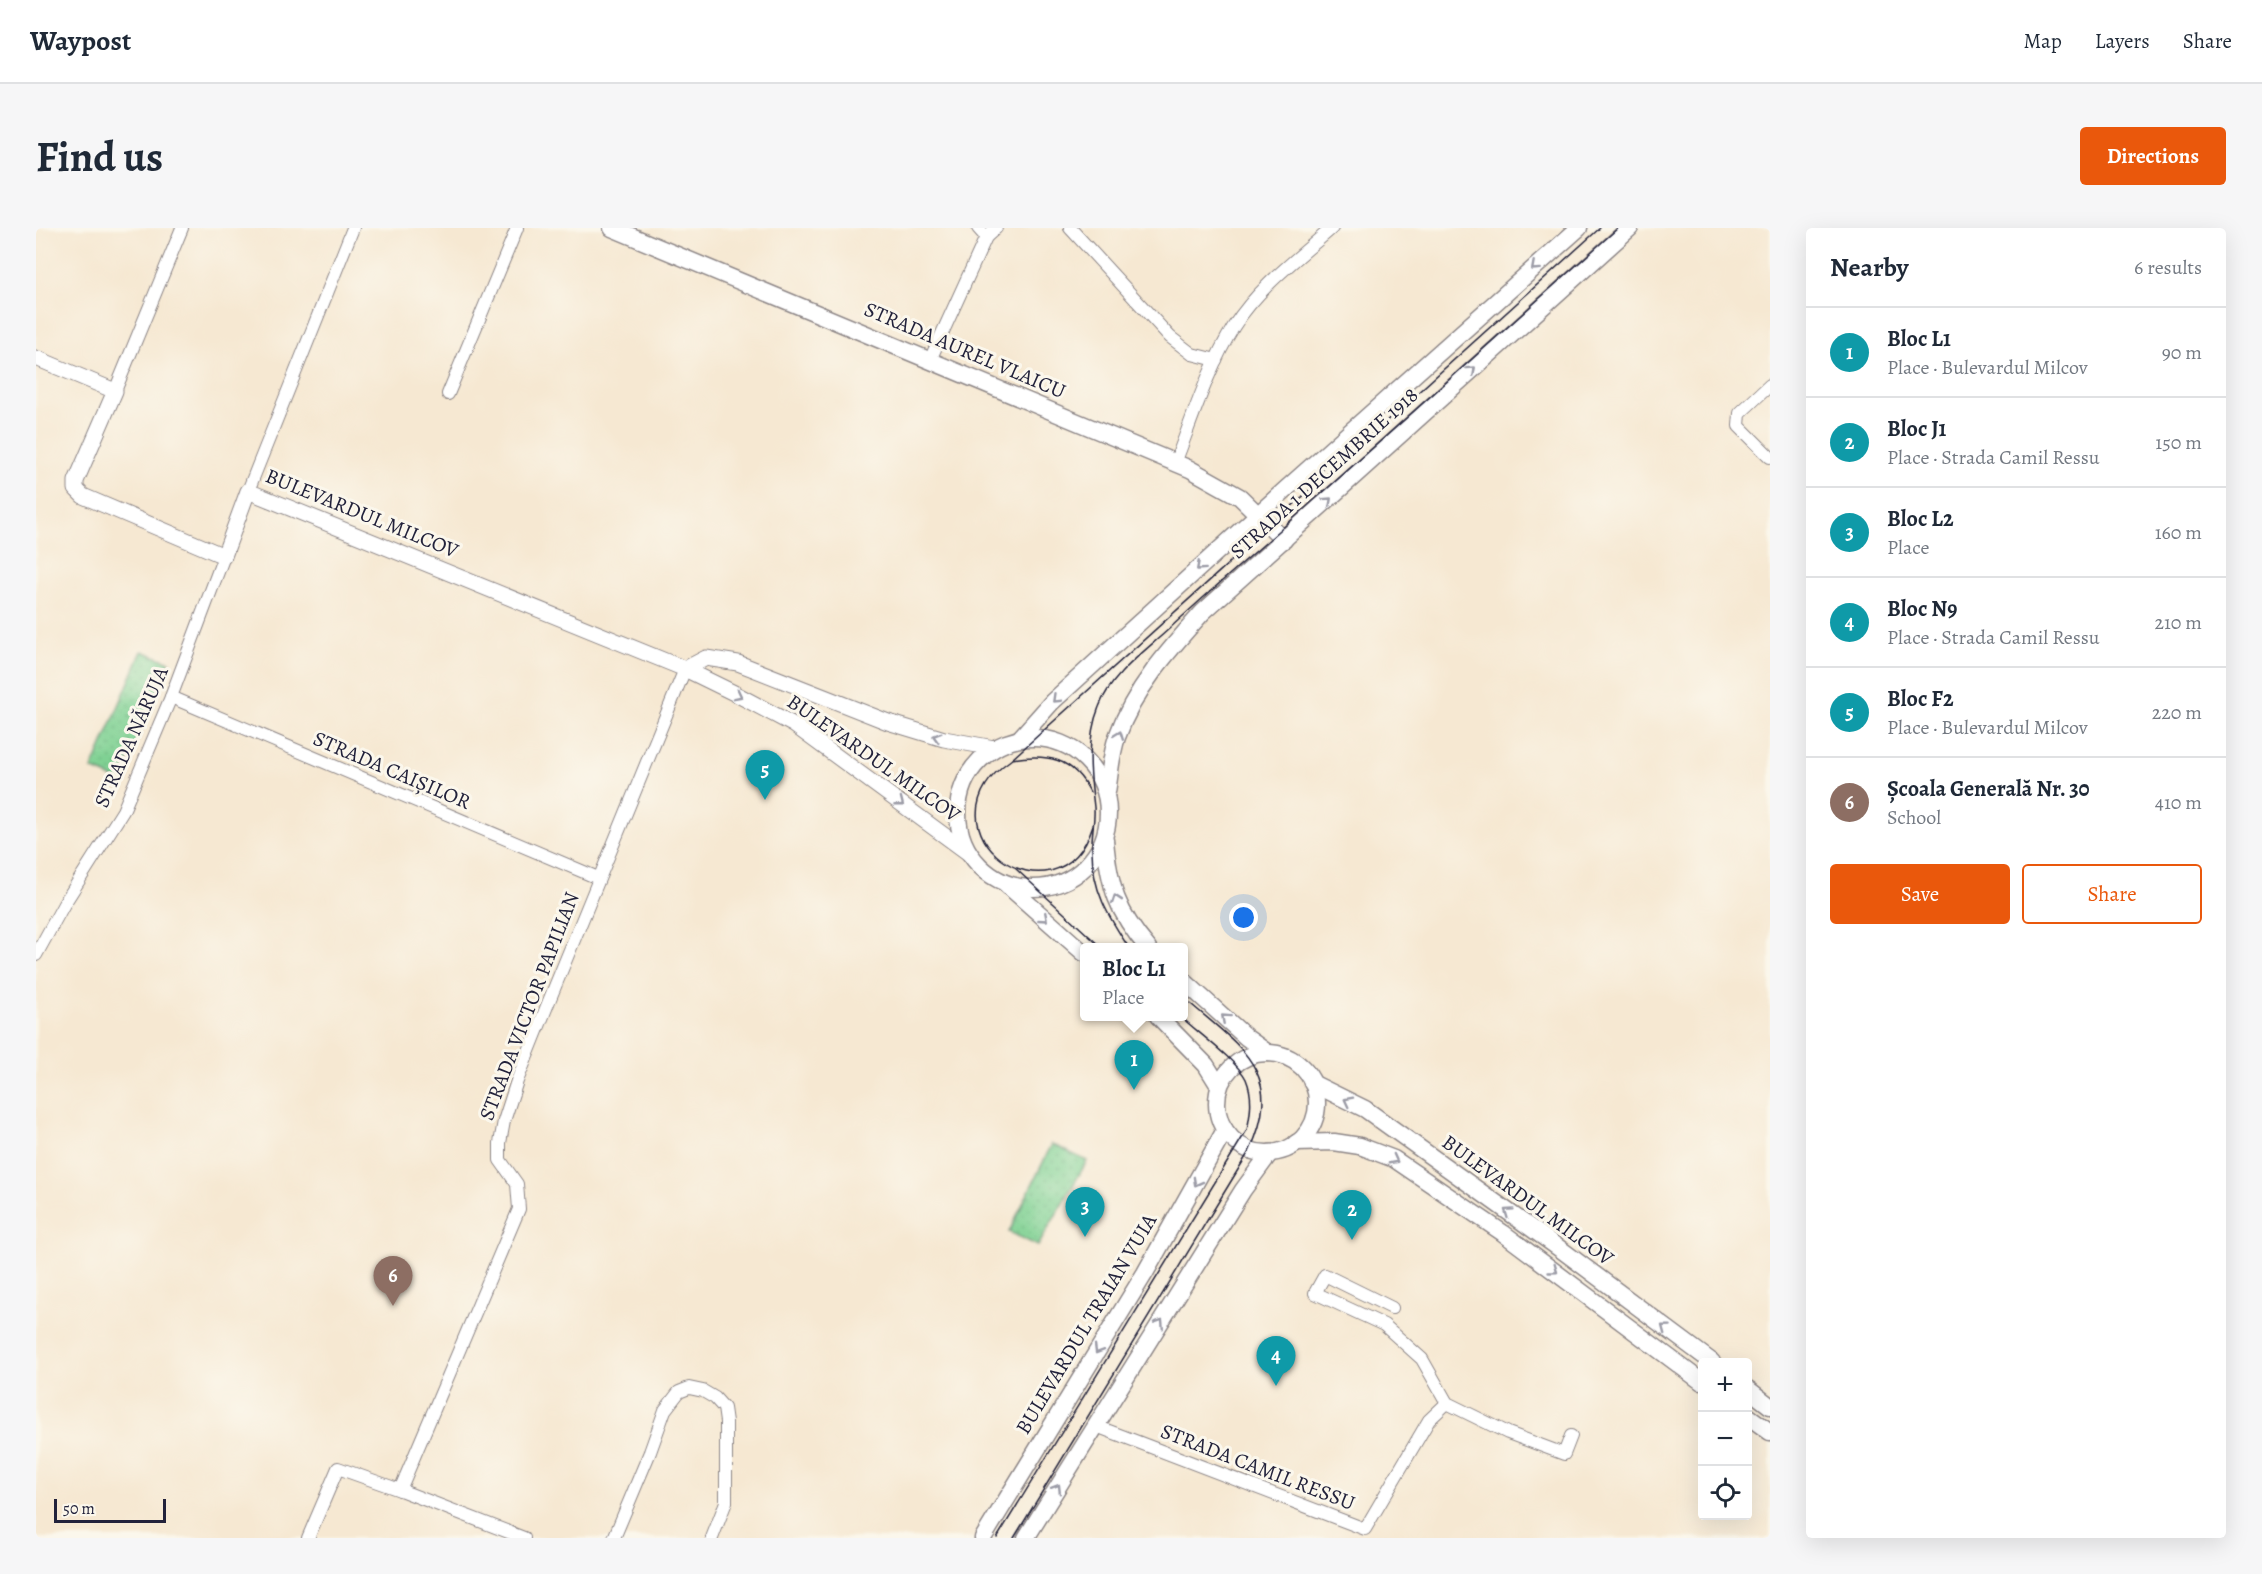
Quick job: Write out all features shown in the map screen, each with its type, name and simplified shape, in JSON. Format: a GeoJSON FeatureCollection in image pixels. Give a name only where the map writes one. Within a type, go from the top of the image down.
{"type":"FeatureCollection","features":[{"type":"Feature","properties":{"kind":"main road","name":"STRADA AUREL VLAICU"},"geometry":{"type":"LineString","coordinates":[[612,228],[1175,463],[1240,497],[1284,540]]}},
{"type":"Feature","properties":{"kind":"main road","name":"STRADA 1 DECEMBRIE 1918"},"geometry":{"type":"LineString","coordinates":[[1020,738],[1052,702],[1579,228]]}},
{"type":"Feature","properties":{"kind":"main road","name":"STRADA 1 DECEMBRIE 1918"},"geometry":{"type":"LineString","coordinates":[[1107,792],[1117,738],[1139,692],[1166,653],[1203,612],[1630,228]]}},
{"type":"Feature","properties":{"kind":"main road"},"geometry":{"type":"LineString","coordinates":[[1080,949],[1005,882],[984,870],[971,855],[958,822],[960,796],[969,772],[994,748],[1020,738],[1037,737],[1056,741],[1074,749],[1100,776],[1107,792],[1104,840],[1108,874],[1119,909],[1144,943]]}},
{"type":"Feature","properties":{"kind":"main road"},"geometry":{"type":"LineString","coordinates":[[1005,882],[1035,888],[1066,881],[1092,861],[1104,840]]}},
{"type":"Feature","properties":{"kind":"main road"},"geometry":{"type":"LineString","coordinates":[[1188,985],[1247,1038],[1268,1053]]}},
{"type":"Feature","properties":{"kind":"main road"},"geometry":{"type":"LineString","coordinates":[[1162,1021],[1206,1065],[1219,1086]]}},
{"type":"Feature","properties":{"kind":"main road"},"geometry":{"type":"LineString","coordinates":[[1268,1053],[1282,1056],[1295,1062],[1305,1071],[1312,1083],[1317,1099],[1315,1116],[1308,1131],[1296,1143],[1281,1151],[1270,1153],[1250,1150],[1237,1144],[1225,1130],[1218,1116],[1216,1101],[1219,1086],[1234,1064],[1248,1057],[1268,1053]]}},
{"type":"Feature","properties":{"kind":"main road","name":"BULEVARDUL MILCOV"},"geometry":{"type":"LineString","coordinates":[[1312,1083],[1365,1109],[1563,1251],[1707,1358]]}},
{"type":"Feature","properties":{"kind":"main road","name":"BULEVARDUL TRAIAN VUIA"},"geometry":{"type":"LineString","coordinates":[[983,1538],[1145,1273],[1225,1130]]}},
{"type":"Feature","properties":{"kind":"main road","name":"BULEVARDUL MILCOV"},"geometry":{"type":"LineString","coordinates":[[1296,1143],[1334,1142],[1360,1146],[1394,1159],[1566,1279],[1698,1379]]}},
{"type":"Feature","properties":{"kind":"main road"},"geometry":{"type":"LineString","coordinates":[[1026,1538],[1243,1190],[1270,1153]]}},
{"type":"Feature","properties":{"kind":"main road"},"geometry":{"type":"LineString","coordinates":[[1752,1392],[1770,1406]]}},
{"type":"Feature","properties":{"kind":"main road"},"geometry":{"type":"LineString","coordinates":[[1752,1419],[1770,1432]]}},
{"type":"Feature","properties":{"kind":"street"},"geometry":{"type":"LineString","coordinates":[[182,228],[76,481],[76,489],[83,496],[224,556]]}},
{"type":"Feature","properties":{"kind":"street"},"geometry":{"type":"LineString","coordinates":[[248,491],[353,228]]}},
{"type":"Feature","properties":{"kind":"street"},"geometry":{"type":"LineString","coordinates":[[448,394],[517,228]]}},
{"type":"Feature","properties":{"kind":"street"},"geometry":{"type":"LineString","coordinates":[[930,360],[982,233],[996,228]]}},
{"type":"Feature","properties":{"kind":"street"},"geometry":{"type":"LineString","coordinates":[[1070,228],[1170,337],[1192,354],[1216,360]]}},
{"type":"Feature","properties":{"kind":"street"},"geometry":{"type":"LineString","coordinates":[[1175,463],[1216,360],[1234,326],[1249,306],[1290,265],[1332,228]]}},
{"type":"Feature","properties":{"kind":"street"},"geometry":{"type":"LineString","coordinates":[[36,358],[115,391]]}},
{"type":"Feature","properties":{"kind":"street"},"geometry":{"type":"LineString","coordinates":[[1770,385],[1740,413],[1739,426],[1770,457]]}},
{"type":"Feature","properties":{"kind":"street","name":"BULEVARDUL MILCOV"},"geometry":{"type":"LineString","coordinates":[[224,556],[248,491],[685,669],[794,725],[971,855]]}},
{"type":"Feature","properties":{"kind":"street","name":"STRADA NĂRUJA"},"geometry":{"type":"LineString","coordinates":[[36,955],[64,904],[123,811],[171,697],[224,556]]}},
{"type":"Feature","properties":{"kind":"street","name":"BULEVARDUL MILCOV"},"geometry":{"type":"LineString","coordinates":[[685,669],[706,658],[738,663],[888,722],[944,739],[994,748]]}},
{"type":"Feature","properties":{"kind":"street","name":"STRADA VICTOR PAPILIAN"},"geometry":{"type":"LineString","coordinates":[[400,1490],[519,1209],[517,1184],[500,1160],[504,1121],[517,1081],[685,669]]}},
{"type":"Feature","properties":{"kind":"street","name":"STRADA CAIȘILOR"},"geometry":{"type":"LineString","coordinates":[[171,697],[598,878]]}},
{"type":"Feature","properties":{"kind":"street"},"geometry":{"type":"LineString","coordinates":[[1392,1308],[1325,1275],[1315,1293],[1384,1325],[1422,1359],[1447,1403],[1508,1433],[1564,1454],[1571,1436]]}},
{"type":"Feature","properties":{"kind":"street"},"geometry":{"type":"LineString","coordinates":[[614,1538],[665,1410],[679,1392],[690,1388],[703,1391],[715,1398],[724,1408],[726,1502],[712,1538]]}},
{"type":"Feature","properties":{"kind":"street","name":"STRADA CAMIL RESSU"},"geometry":{"type":"LineString","coordinates":[[1096,1426],[1365,1529],[1429,1420],[1447,1403]]}},
{"type":"Feature","properties":{"kind":"street"},"geometry":{"type":"LineString","coordinates":[[308,1538],[338,1468],[524,1538]]}},
{"type":"Feature","properties":{"kind":"green space"},"geometry":{"type":"Polygon","coordinates":[[[142,651],[170,662],[119,781],[92,769],[142,651]]]}},
{"type":"Feature","properties":{"kind":"green space"},"geometry":{"type":"Polygon","coordinates":[[[1052,1144],[1087,1161],[1038,1246],[1009,1232],[1052,1144]]]}},
{"type":"Feature","properties":{"kind":"tram line"},"geometry":{"type":"LineString","coordinates":[[1093,825],[1075,856],[1051,871],[1025,871],[1002,860],[984,840],[977,815],[985,787],[1012,759],[1600,228]]}},
{"type":"Feature","properties":{"kind":"tram line"},"geometry":{"type":"LineString","coordinates":[[1126,943],[1114,925],[1098,890],[1093,864],[1094,813],[1090,769],[1091,744],[1095,719],[1104,695],[1139,655],[1618,228]]}},
{"type":"Feature","properties":{"kind":"tram line"},"geometry":{"type":"LineString","coordinates":[[1012,759],[1037,757],[1058,760],[1076,772],[1090,792]]}},
{"type":"Feature","properties":{"kind":"tram line"},"geometry":{"type":"LineString","coordinates":[[1016,869],[1097,943]]}},
{"type":"Feature","properties":{"kind":"tram line"},"geometry":{"type":"LineString","coordinates":[[1014,1538],[1250,1150],[1260,1122],[1263,1099],[1260,1079],[1251,1062],[1238,1046],[1188,1001]]}},
{"type":"Feature","properties":{"kind":"tram line"},"geometry":{"type":"LineString","coordinates":[[997,1538],[1247,1130],[1251,1104],[1246,1079],[1225,1055],[1186,1021]]}},
{"type":"Feature","properties":{"kind":"place","name":"Bloc F2"},"geometry":{"type":"Point","coordinates":[765,800]}},
{"type":"Feature","properties":{"kind":"place","name":"Bloc L1"},"geometry":{"type":"Point","coordinates":[1134,1090]}},
{"type":"Feature","properties":{"kind":"place","name":"Bloc L2"},"geometry":{"type":"Point","coordinates":[1085,1237]}},
{"type":"Feature","properties":{"kind":"place","name":"Bloc J1"},"geometry":{"type":"Point","coordinates":[1352,1240]}},
{"type":"Feature","properties":{"kind":"place","name":"Școala Generală Nr. 30"},"geometry":{"type":"Point","coordinates":[393,1306]}},
{"type":"Feature","properties":{"kind":"place","name":"Bloc N9"},"geometry":{"type":"Point","coordinates":[1276,1386]}}]}
